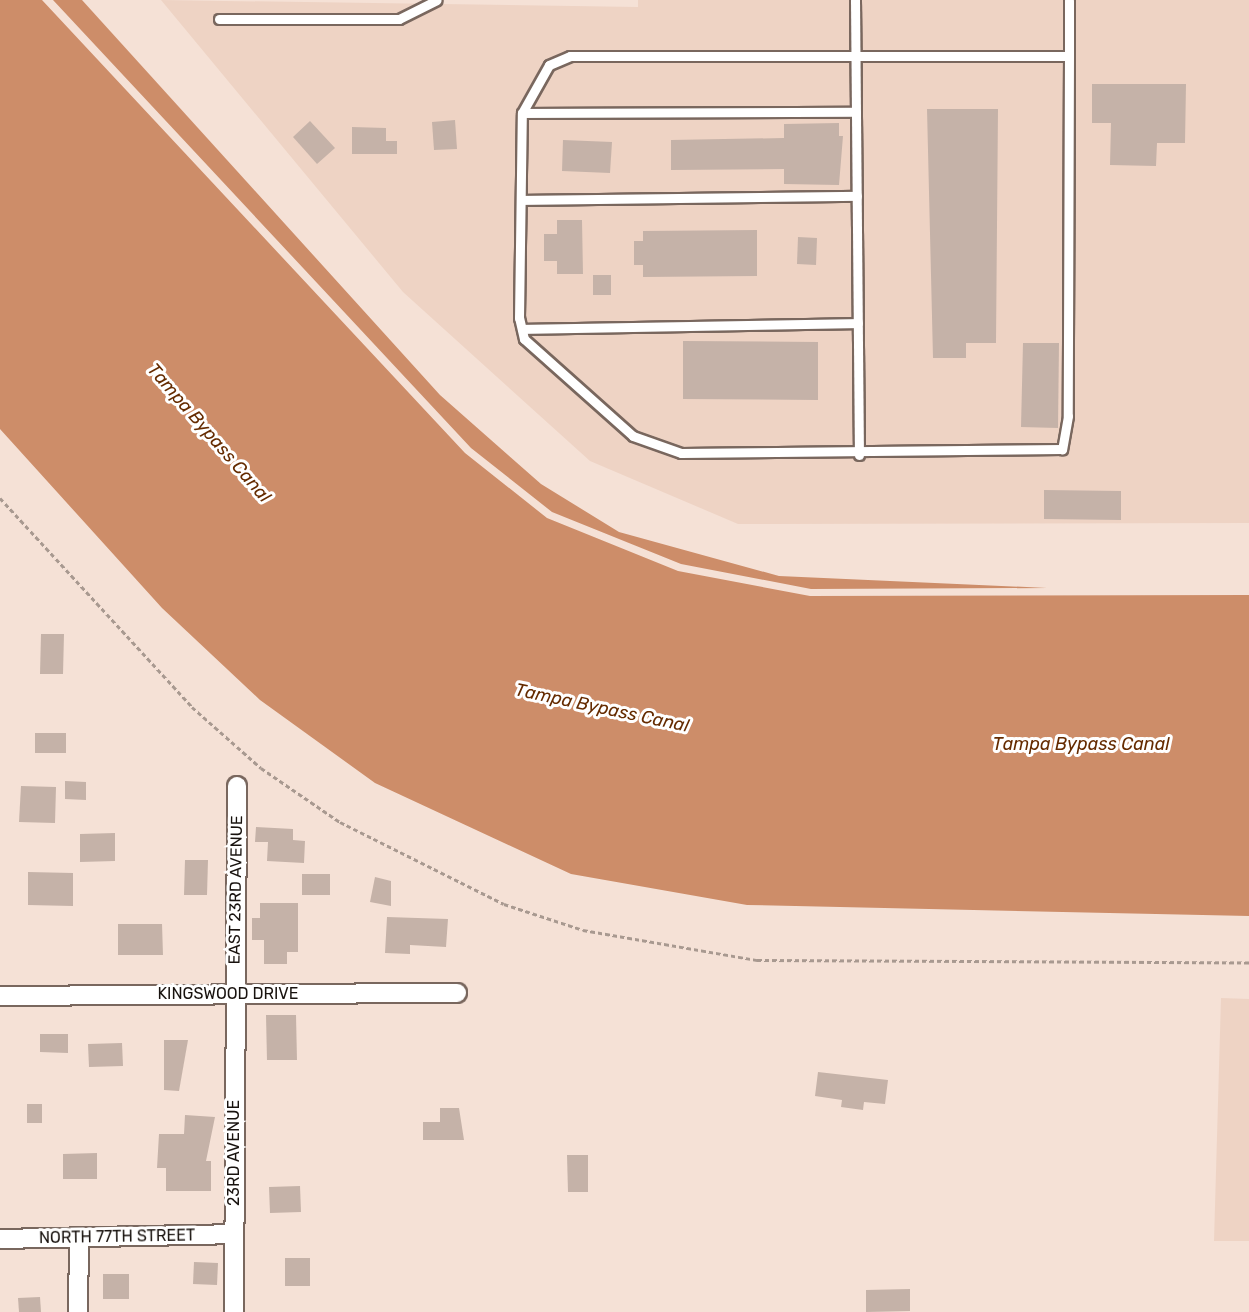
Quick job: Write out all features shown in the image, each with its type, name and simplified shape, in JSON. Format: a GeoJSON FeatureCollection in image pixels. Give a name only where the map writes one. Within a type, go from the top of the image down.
{"type":"FeatureCollection","features":[{"type":"Feature","properties":{"kind":"street","name":"EAST 23RD AVENUE"},"geometry":{"type":"LineString","coordinates":[[235,994],[237,786]]}},
{"type":"Feature","properties":{"kind":"street","name":"KINGSWOOD DRIVE"},"geometry":{"type":"LineString","coordinates":[[0,996],[457,993]]}},
{"type":"Feature","properties":{"kind":"street","name":"23RD AVENUE"},"geometry":{"type":"LineString","coordinates":[[234,1312],[235,994]]}},
{"type":"Feature","properties":{"kind":"street","name":"NORTH 77TH STREET"},"geometry":{"type":"LineString","coordinates":[[0,1239],[234,1234]]}},
{"type":"Feature","properties":{"kind":"street"},"geometry":{"type":"LineString","coordinates":[[78,1312],[79,1238]]}},
{"type":"Feature","properties":{"kind":"lane"},"geometry":{"type":"LineString","coordinates":[[219,19],[399,19],[437,0]]}},
{"type":"Feature","properties":{"kind":"lane"},"geometry":{"type":"LineString","coordinates":[[855,0],[859,455]]}},
{"type":"Feature","properties":{"kind":"lane"},"geometry":{"type":"LineString","coordinates":[[1069,0],[1069,56],[1068,416],[1062,449],[859,455],[681,453],[643,439],[613,420],[524,339],[520,200],[522,113],[536,80],[549,65],[570,56],[1069,56]]}},
{"type":"Feature","properties":{"kind":"lane"},"geometry":{"type":"LineString","coordinates":[[522,113],[856,112]]}},
{"type":"Feature","properties":{"kind":"lane"},"geometry":{"type":"LineString","coordinates":[[520,200],[857,196]]}},
{"type":"Feature","properties":{"kind":"lane"},"geometry":{"type":"LineString","coordinates":[[522,329],[858,323]]}},
{"type":"Feature","properties":{"kind":"path"},"geometry":{"type":"LineString","coordinates":[[0,498],[192,707],[261,768],[340,822],[504,904],[583,930],[757,960],[1249,963]]}},
{"type":"Feature","properties":{"kind":"shaded area"},"geometry":{"type":"Polygon","coordinates":[[[161,0],[638,7],[638,0],[1249,0],[1249,523],[738,524],[590,461],[403,292],[161,0]]]}},
{"type":"Feature","properties":{"kind":"shaded area"},"geometry":{"type":"Polygon","coordinates":[[[1221,998],[1249,999],[1249,1241],[1214,1241],[1221,998]]]}},
{"type":"Feature","properties":{"kind":"water","name":"Tampa Bypass Canal"},"geometry":{"type":"Polygon","coordinates":[[[0,0],[42,0],[465,453],[547,518],[678,571],[810,596],[1249,595],[1249,916],[747,905],[571,874],[375,783],[260,700],[162,608],[0,429],[0,0]]]}},
{"type":"Feature","properties":{"kind":"water"},"geometry":{"type":"Polygon","coordinates":[[[53,0],[82,0],[440,395],[541,484],[619,532],[779,576],[1047,588],[811,589],[681,564],[552,512],[471,448],[53,0]]]}},
{"type":"Feature","properties":{"kind":"building"},"geometry":{"type":"Polygon","coordinates":[[[1092,84],[1186,84],[1185,143],[1157,143],[1156,166],[1110,165],[1111,123],[1092,123],[1092,84]]]}},
{"type":"Feature","properties":{"kind":"building"},"geometry":{"type":"Polygon","coordinates":[[[927,109],[998,109],[996,343],[966,343],[966,358],[933,358],[927,109]]]}},
{"type":"Feature","properties":{"kind":"building"},"geometry":{"type":"Polygon","coordinates":[[[455,120],[457,149],[434,150],[432,122],[455,120]]]}},
{"type":"Feature","properties":{"kind":"building"},"geometry":{"type":"Polygon","coordinates":[[[310,121],[335,148],[317,164],[293,137],[310,121]]]}},
{"type":"Feature","properties":{"kind":"building"},"geometry":{"type":"Polygon","coordinates":[[[839,123],[839,136],[843,136],[839,185],[784,184],[784,169],[671,170],[671,140],[784,138],[784,124],[839,123]]]}},
{"type":"Feature","properties":{"kind":"building"},"geometry":{"type":"Polygon","coordinates":[[[352,127],[386,128],[386,141],[397,141],[397,154],[352,154],[352,127]]]}},
{"type":"Feature","properties":{"kind":"building"},"geometry":{"type":"Polygon","coordinates":[[[563,140],[612,142],[610,173],[562,171],[563,140]]]}},
{"type":"Feature","properties":{"kind":"building"},"geometry":{"type":"Polygon","coordinates":[[[557,220],[582,220],[583,274],[557,274],[557,261],[544,261],[544,234],[557,234],[557,220]]]}},
{"type":"Feature","properties":{"kind":"building"},"geometry":{"type":"Polygon","coordinates":[[[757,230],[757,276],[643,277],[643,265],[634,265],[634,241],[643,241],[643,231],[757,230]]]}},
{"type":"Feature","properties":{"kind":"building"},"geometry":{"type":"Polygon","coordinates":[[[798,237],[817,238],[816,265],[797,264],[798,237]]]}},
{"type":"Feature","properties":{"kind":"building"},"geometry":{"type":"Polygon","coordinates":[[[593,275],[611,275],[611,295],[593,295],[593,275]]]}},
{"type":"Feature","properties":{"kind":"building"},"geometry":{"type":"Polygon","coordinates":[[[683,341],[818,342],[818,400],[683,399],[683,341]]]}},
{"type":"Feature","properties":{"kind":"building"},"geometry":{"type":"Polygon","coordinates":[[[1023,343],[1059,343],[1058,428],[1021,427],[1023,343]]]}},
{"type":"Feature","properties":{"kind":"building"},"geometry":{"type":"Polygon","coordinates":[[[1044,490],[1121,491],[1121,520],[1044,519],[1044,490]]]}},
{"type":"Feature","properties":{"kind":"building"},"geometry":{"type":"Polygon","coordinates":[[[41,634],[64,634],[63,674],[40,674],[41,634]]]}},
{"type":"Feature","properties":{"kind":"building"},"geometry":{"type":"Polygon","coordinates":[[[35,733],[66,733],[66,753],[35,753],[35,733]]]}},
{"type":"Feature","properties":{"kind":"building"},"geometry":{"type":"Polygon","coordinates":[[[65,781],[86,782],[86,800],[65,799],[65,781]]]}},
{"type":"Feature","properties":{"kind":"building"},"geometry":{"type":"Polygon","coordinates":[[[21,786],[56,787],[55,823],[19,822],[21,786]]]}},
{"type":"Feature","properties":{"kind":"building"},"geometry":{"type":"Polygon","coordinates":[[[256,827],[293,829],[293,840],[305,841],[304,863],[267,861],[268,842],[255,842],[256,827]]]}},
{"type":"Feature","properties":{"kind":"building"},"geometry":{"type":"Polygon","coordinates":[[[115,833],[115,861],[80,862],[80,834],[115,833]]]}},
{"type":"Feature","properties":{"kind":"building"},"geometry":{"type":"Polygon","coordinates":[[[185,860],[208,860],[207,895],[184,895],[185,860]]]}},
{"type":"Feature","properties":{"kind":"building"},"geometry":{"type":"Polygon","coordinates":[[[28,872],[73,873],[73,906],[28,905],[28,872]]]}},
{"type":"Feature","properties":{"kind":"building"},"geometry":{"type":"Polygon","coordinates":[[[302,874],[330,874],[330,895],[302,895],[302,874]]]}},
{"type":"Feature","properties":{"kind":"building"},"geometry":{"type":"Polygon","coordinates":[[[375,877],[391,881],[391,906],[370,902],[375,877]]]}},
{"type":"Feature","properties":{"kind":"building"},"geometry":{"type":"Polygon","coordinates":[[[260,903],[298,903],[298,952],[287,952],[287,964],[264,964],[264,940],[252,940],[252,918],[260,918],[260,903]]]}},
{"type":"Feature","properties":{"kind":"building"},"geometry":{"type":"Polygon","coordinates":[[[387,917],[448,919],[446,947],[410,945],[410,954],[385,953],[387,917]]]}},
{"type":"Feature","properties":{"kind":"building"},"geometry":{"type":"Polygon","coordinates":[[[118,924],[162,924],[163,955],[118,955],[118,924]]]}},
{"type":"Feature","properties":{"kind":"building"},"geometry":{"type":"Polygon","coordinates":[[[266,1015],[296,1015],[297,1060],[267,1060],[266,1015]]]}},
{"type":"Feature","properties":{"kind":"building"},"geometry":{"type":"Polygon","coordinates":[[[40,1034],[68,1034],[68,1053],[40,1052],[40,1034]]]}},
{"type":"Feature","properties":{"kind":"building"},"geometry":{"type":"Polygon","coordinates":[[[164,1040],[188,1040],[179,1091],[164,1090],[164,1040]]]}},
{"type":"Feature","properties":{"kind":"building"},"geometry":{"type":"Polygon","coordinates":[[[122,1043],[123,1066],[89,1067],[88,1044],[122,1043]]]}},
{"type":"Feature","properties":{"kind":"building"},"geometry":{"type":"Polygon","coordinates":[[[818,1072],[888,1080],[885,1104],[864,1102],[863,1110],[841,1107],[842,1100],[815,1096],[818,1072]]]}},
{"type":"Feature","properties":{"kind":"building"},"geometry":{"type":"Polygon","coordinates":[[[27,1104],[42,1104],[42,1123],[27,1123],[27,1104]]]}},
{"type":"Feature","properties":{"kind":"building"},"geometry":{"type":"Polygon","coordinates":[[[440,1108],[459,1108],[464,1140],[423,1140],[423,1122],[440,1122],[440,1108]]]}},
{"type":"Feature","properties":{"kind":"building"},"geometry":{"type":"Polygon","coordinates":[[[185,1115],[215,1117],[206,1161],[211,1161],[211,1191],[166,1191],[166,1168],[157,1168],[159,1134],[184,1134],[185,1115]]]}},
{"type":"Feature","properties":{"kind":"building"},"geometry":{"type":"Polygon","coordinates":[[[97,1153],[97,1179],[63,1179],[63,1154],[97,1153]]]}},
{"type":"Feature","properties":{"kind":"building"},"geometry":{"type":"Polygon","coordinates":[[[567,1155],[588,1155],[588,1192],[568,1192],[567,1155]]]}},
{"type":"Feature","properties":{"kind":"building"},"geometry":{"type":"Polygon","coordinates":[[[300,1186],[301,1212],[270,1213],[269,1187],[300,1186]]]}},
{"type":"Feature","properties":{"kind":"building"},"geometry":{"type":"Polygon","coordinates":[[[285,1258],[310,1258],[310,1286],[285,1286],[285,1258]]]}},
{"type":"Feature","properties":{"kind":"building"},"geometry":{"type":"Polygon","coordinates":[[[194,1262],[218,1263],[217,1285],[193,1284],[194,1262]]]}},
{"type":"Feature","properties":{"kind":"building"},"geometry":{"type":"Polygon","coordinates":[[[103,1274],[129,1274],[129,1299],[103,1299],[103,1274]]]}},
{"type":"Feature","properties":{"kind":"building"},"geometry":{"type":"Polygon","coordinates":[[[910,1289],[910,1311],[866,1312],[866,1290],[910,1289]]]}},
{"type":"Feature","properties":{"kind":"building"},"geometry":{"type":"Polygon","coordinates":[[[40,1297],[41,1312],[19,1312],[18,1298],[40,1297]]]}}]}
